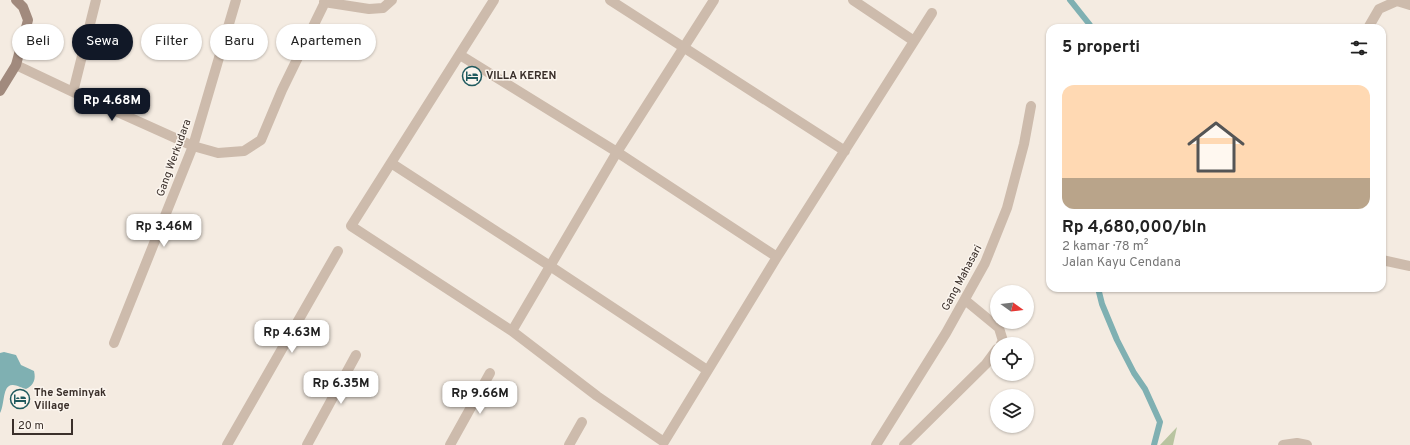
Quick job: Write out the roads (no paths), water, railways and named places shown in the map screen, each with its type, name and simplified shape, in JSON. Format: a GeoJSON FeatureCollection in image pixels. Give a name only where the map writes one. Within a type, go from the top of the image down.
{"type":"FeatureCollection","features":[{"type":"Feature","properties":{"kind":"street"},"geometry":{"type":"LineString","coordinates":[[1,87],[16,65],[28,20],[23,7],[16,0]]}},
{"type":"Feature","properties":{"kind":"street"},"geometry":{"type":"LineString","coordinates":[[73,92],[96,0]]}},
{"type":"Feature","properties":{"kind":"street","name":"Gang Werkudara"},"geometry":{"type":"LineString","coordinates":[[114,343],[193,146],[236,0]]}},
{"type":"Feature","properties":{"kind":"street"},"geometry":{"type":"LineString","coordinates":[[16,65],[193,146],[218,153],[244,151],[261,140],[282,90],[325,1],[369,9],[383,8],[392,0]]}},
{"type":"Feature","properties":{"kind":"street"},"geometry":{"type":"LineString","coordinates":[[494,0],[351,226],[512,330],[597,396],[664,442],[777,257],[932,13]]}},
{"type":"Feature","properties":{"kind":"street"},"geometry":{"type":"LineString","coordinates":[[610,0],[845,151]]}},
{"type":"Feature","properties":{"kind":"street"},"geometry":{"type":"LineString","coordinates":[[512,330],[616,152],[714,0]]}},
{"type":"Feature","properties":{"kind":"street"},"geometry":{"type":"LineString","coordinates":[[852,0],[914,41]]}},
{"type":"Feature","properties":{"kind":"street"},"geometry":{"type":"LineString","coordinates":[[1370,24],[1379,9],[1397,0],[1410,4]]}},
{"type":"Feature","properties":{"kind":"street"},"geometry":{"type":"LineString","coordinates":[[460,55],[616,152],[777,257]]}},
{"type":"Feature","properties":{"kind":"street","name":"Gang Mahasari"},"geometry":{"type":"LineString","coordinates":[[876,445],[946,333],[986,263],[1008,208],[1024,144],[1031,106]]}},
{"type":"Feature","properties":{"kind":"street"},"geometry":{"type":"LineString","coordinates":[[391,163],[707,370]]}},
{"type":"Feature","properties":{"kind":"street"},"geometry":{"type":"LineString","coordinates":[[227,445],[338,251]]}},
{"type":"Feature","properties":{"kind":"street"},"geometry":{"type":"LineString","coordinates":[[1386,261],[1410,266]]}},
{"type":"Feature","properties":{"kind":"street"},"geometry":{"type":"LineString","coordinates":[[965,300],[999,328],[1002,337]]}},
{"type":"Feature","properties":{"kind":"street"},"geometry":{"type":"LineString","coordinates":[[307,445],[356,355]]}},
{"type":"Feature","properties":{"kind":"street"},"geometry":{"type":"LineString","coordinates":[[904,445],[990,359]]}},
{"type":"Feature","properties":{"kind":"street"},"geometry":{"type":"LineString","coordinates":[[450,445],[490,373]]}},
{"type":"Feature","properties":{"kind":"street"},"geometry":{"type":"LineString","coordinates":[[569,445],[582,422]]}},
{"type":"Feature","properties":{"kind":"street"},"geometry":{"type":"LineString","coordinates":[[1283,445],[1297,443],[1307,445]]}},
{"type":"Feature","properties":{"kind":"water"},"geometry":{"type":"Polygon","coordinates":[[[4,352],[16,355],[21,365],[34,371],[35,377],[33,384],[26,389],[16,385],[9,386],[7,388],[0,413],[0,353],[4,352]]]}},
{"type":"Feature","properties":{"kind":"waterway"},"geometry":{"type":"LineString","coordinates":[[1070,0],[1089,24]]}},
{"type":"Feature","properties":{"kind":"waterway"},"geometry":{"type":"LineString","coordinates":[[1099,292],[1102,304],[1117,340],[1134,373],[1145,389],[1160,422],[1154,445]]}},
{"type":"Feature","properties":{"kind":"place","name":"VILLA KEREN"},"geometry":{"type":"Point","coordinates":[472,76]}},
{"type":"Feature","properties":{"kind":"place","name":"The Seminyak Village"},"geometry":{"type":"Point","coordinates":[20,399]}}]}
